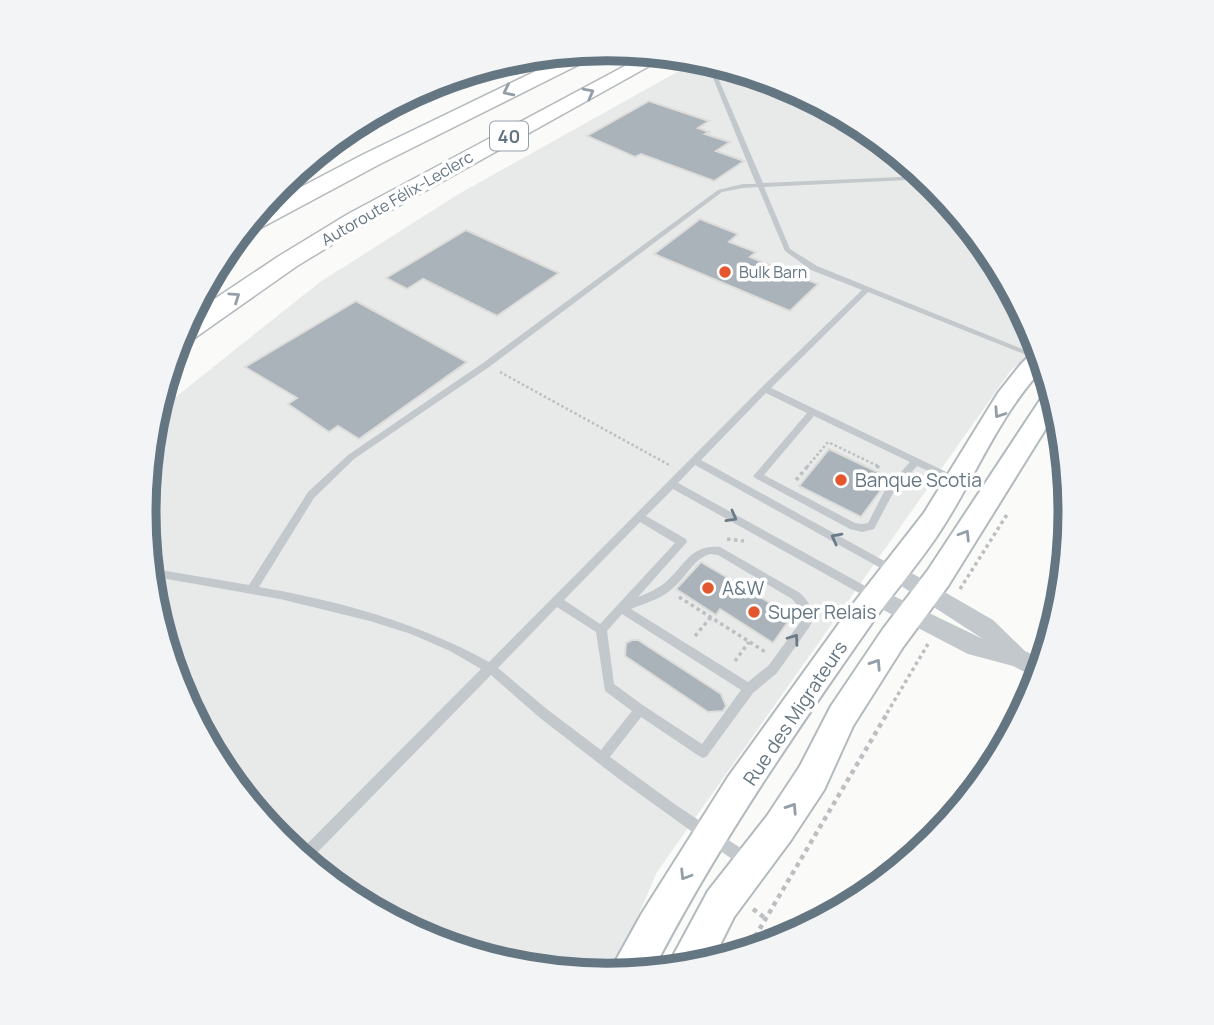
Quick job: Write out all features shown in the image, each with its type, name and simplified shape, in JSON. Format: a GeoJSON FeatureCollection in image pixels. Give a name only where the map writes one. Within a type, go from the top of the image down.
{"type":"FeatureCollection","features":[{"type":"Feature","properties":{"kind":"highway","name":"40"},"geometry":{"type":"LineString","coordinates":[[269,214],[372,159],[568,63]]}},
{"type":"Feature","properties":{"kind":"highway","name":"Autoroute Félix-Leclerc"},"geometry":{"type":"LineString","coordinates":[[197,323],[281,266],[357,219],[645,63]]}},
{"type":"Feature","properties":{"kind":"street","name":"Rue des Migrateurs"},"geometry":{"type":"LineString","coordinates":[[637,963],[661,915],[709,837],[958,481],[974,449],[1034,366]]}},
{"type":"Feature","properties":{"kind":"street","name":"Rue des Migrateurs"},"geometry":{"type":"LineString","coordinates":[[695,955],[721,904],[766,871],[842,716],[918,603],[938,578],[1046,408]]}},
{"type":"Feature","properties":{"kind":"street"},"geometry":{"type":"LineString","coordinates":[[886,584],[918,603],[976,648],[1018,658],[1031,665]]}},
{"type":"Feature","properties":{"kind":"street"},"geometry":{"type":"LineString","coordinates":[[886,584],[918,603]]}},
{"type":"Feature","properties":{"kind":"lane"},"geometry":{"type":"LineString","coordinates":[[726,78],[716,78],[787,250],[814,268],[1029,353]]}},
{"type":"Feature","properties":{"kind":"lane"},"geometry":{"type":"LineString","coordinates":[[251,591],[311,495],[351,457],[486,365],[720,191],[762,185],[911,179]]}},
{"type":"Feature","properties":{"kind":"lane"},"geometry":{"type":"LineString","coordinates":[[309,852],[866,290]]}},
{"type":"Feature","properties":{"kind":"lane"},"geometry":{"type":"LineString","coordinates":[[765,389],[958,481]]}},
{"type":"Feature","properties":{"kind":"lane"},"geometry":{"type":"LineString","coordinates":[[813,412],[758,476],[853,526],[867,528],[873,522],[888,493],[916,461]]}},
{"type":"Feature","properties":{"kind":"lane"},"geometry":{"type":"LineString","coordinates":[[695,461],[886,584]]}},
{"type":"Feature","properties":{"kind":"lane"},"geometry":{"type":"LineString","coordinates":[[672,484],[886,584]]}},
{"type":"Feature","properties":{"kind":"lane"},"geometry":{"type":"LineString","coordinates":[[601,630],[682,542],[640,517]]}},
{"type":"Feature","properties":{"kind":"lane"},"geometry":{"type":"LineString","coordinates":[[557,601],[601,630],[609,687],[703,752],[749,689],[773,670],[808,618],[805,605],[796,596],[720,551],[709,550],[699,552],[666,589],[621,608]]}},
{"type":"Feature","properties":{"kind":"lane"},"geometry":{"type":"LineString","coordinates":[[160,574],[251,591],[392,623],[436,641],[491,669],[523,698],[665,808],[766,871]]}},
{"type":"Feature","properties":{"kind":"lane"},"geometry":{"type":"LineString","coordinates":[[621,608],[749,689]]}},
{"type":"Feature","properties":{"kind":"lane"},"geometry":{"type":"LineString","coordinates":[[601,758],[640,710]]}},
{"type":"Feature","properties":{"kind":"path"},"geometry":{"type":"LineString","coordinates":[[495,369],[672,467]]}},
{"type":"Feature","properties":{"kind":"path"},"geometry":{"type":"LineString","coordinates":[[790,487],[828,442],[881,468]]}},
{"type":"Feature","properties":{"kind":"path"},"geometry":{"type":"LineString","coordinates":[[674,594],[772,656]]}},
{"type":"Feature","properties":{"kind":"path"},"geometry":{"type":"LineString","coordinates":[[702,627],[711,617]]}},
{"type":"Feature","properties":{"kind":"path"},"geometry":{"type":"LineString","coordinates":[[753,940],[927,649],[930,638]]}},
{"type":"Feature","properties":{"kind":"path"},"geometry":{"type":"LineString","coordinates":[[743,649],[749,641]]}},
{"type":"Feature","properties":{"kind":"path"},"geometry":{"type":"LineString","coordinates":[[766,871],[787,883]]}},
{"type":"Feature","properties":{"kind":"path"},"geometry":{"type":"LineString","coordinates":[[752,908],[765,918]]}},
{"type":"Feature","properties":{"kind":"shaded area"},"geometry":{"type":"Polygon","coordinates":[[[677,72],[702,72],[752,85],[780,96],[833,122],[882,154],[926,193],[965,238],[998,287],[1029,355],[1011,370],[657,872],[617,964],[548,960],[462,940],[381,903],[332,871],[309,852],[249,787],[202,712],[180,658],[164,601],[156,512],[164,424],[172,400],[320,282],[457,195],[677,72]]]}},
{"type":"Feature","properties":{"kind":"building"},"geometry":{"type":"Polygon","coordinates":[[[649,101],[709,121],[698,128],[709,132],[705,134],[730,142],[716,151],[744,161],[714,181],[641,154],[635,157],[587,136],[649,101]]]}},
{"type":"Feature","properties":{"kind":"building"},"geometry":{"type":"Polygon","coordinates":[[[700,219],[738,234],[729,242],[756,252],[750,257],[818,284],[790,311],[654,254],[700,219]]]}},
{"type":"Feature","properties":{"kind":"building"},"geometry":{"type":"Polygon","coordinates":[[[466,230],[559,273],[497,316],[423,279],[407,289],[386,278],[466,230]]]}},
{"type":"Feature","properties":{"kind":"building"},"geometry":{"type":"Polygon","coordinates":[[[356,301],[467,362],[359,439],[338,426],[329,432],[288,404],[297,398],[245,367],[356,301]]]}},
{"type":"Feature","properties":{"kind":"building"},"geometry":{"type":"Polygon","coordinates":[[[829,449],[890,478],[861,517],[799,486],[829,449]]]}},
{"type":"Feature","properties":{"kind":"building"},"geometry":{"type":"Polygon","coordinates":[[[701,562],[792,616],[773,643],[720,609],[716,615],[676,589],[701,562]]]}},
{"type":"Feature","properties":{"kind":"building"},"geometry":{"type":"Polygon","coordinates":[[[638,640],[721,694],[726,706],[723,711],[708,712],[625,656],[626,643],[638,640]]]}},
{"type":"Feature","properties":{"kind":"place","name":"Bulk Barn"},"geometry":{"type":"Point","coordinates":[725,272]}},
{"type":"Feature","properties":{"kind":"place","name":"Banque Scotia"},"geometry":{"type":"Point","coordinates":[841,480]}},
{"type":"Feature","properties":{"kind":"place","name":"A&W"},"geometry":{"type":"Point","coordinates":[708,588]}},
{"type":"Feature","properties":{"kind":"place","name":"Super Relais"},"geometry":{"type":"Point","coordinates":[754,612]}}]}
